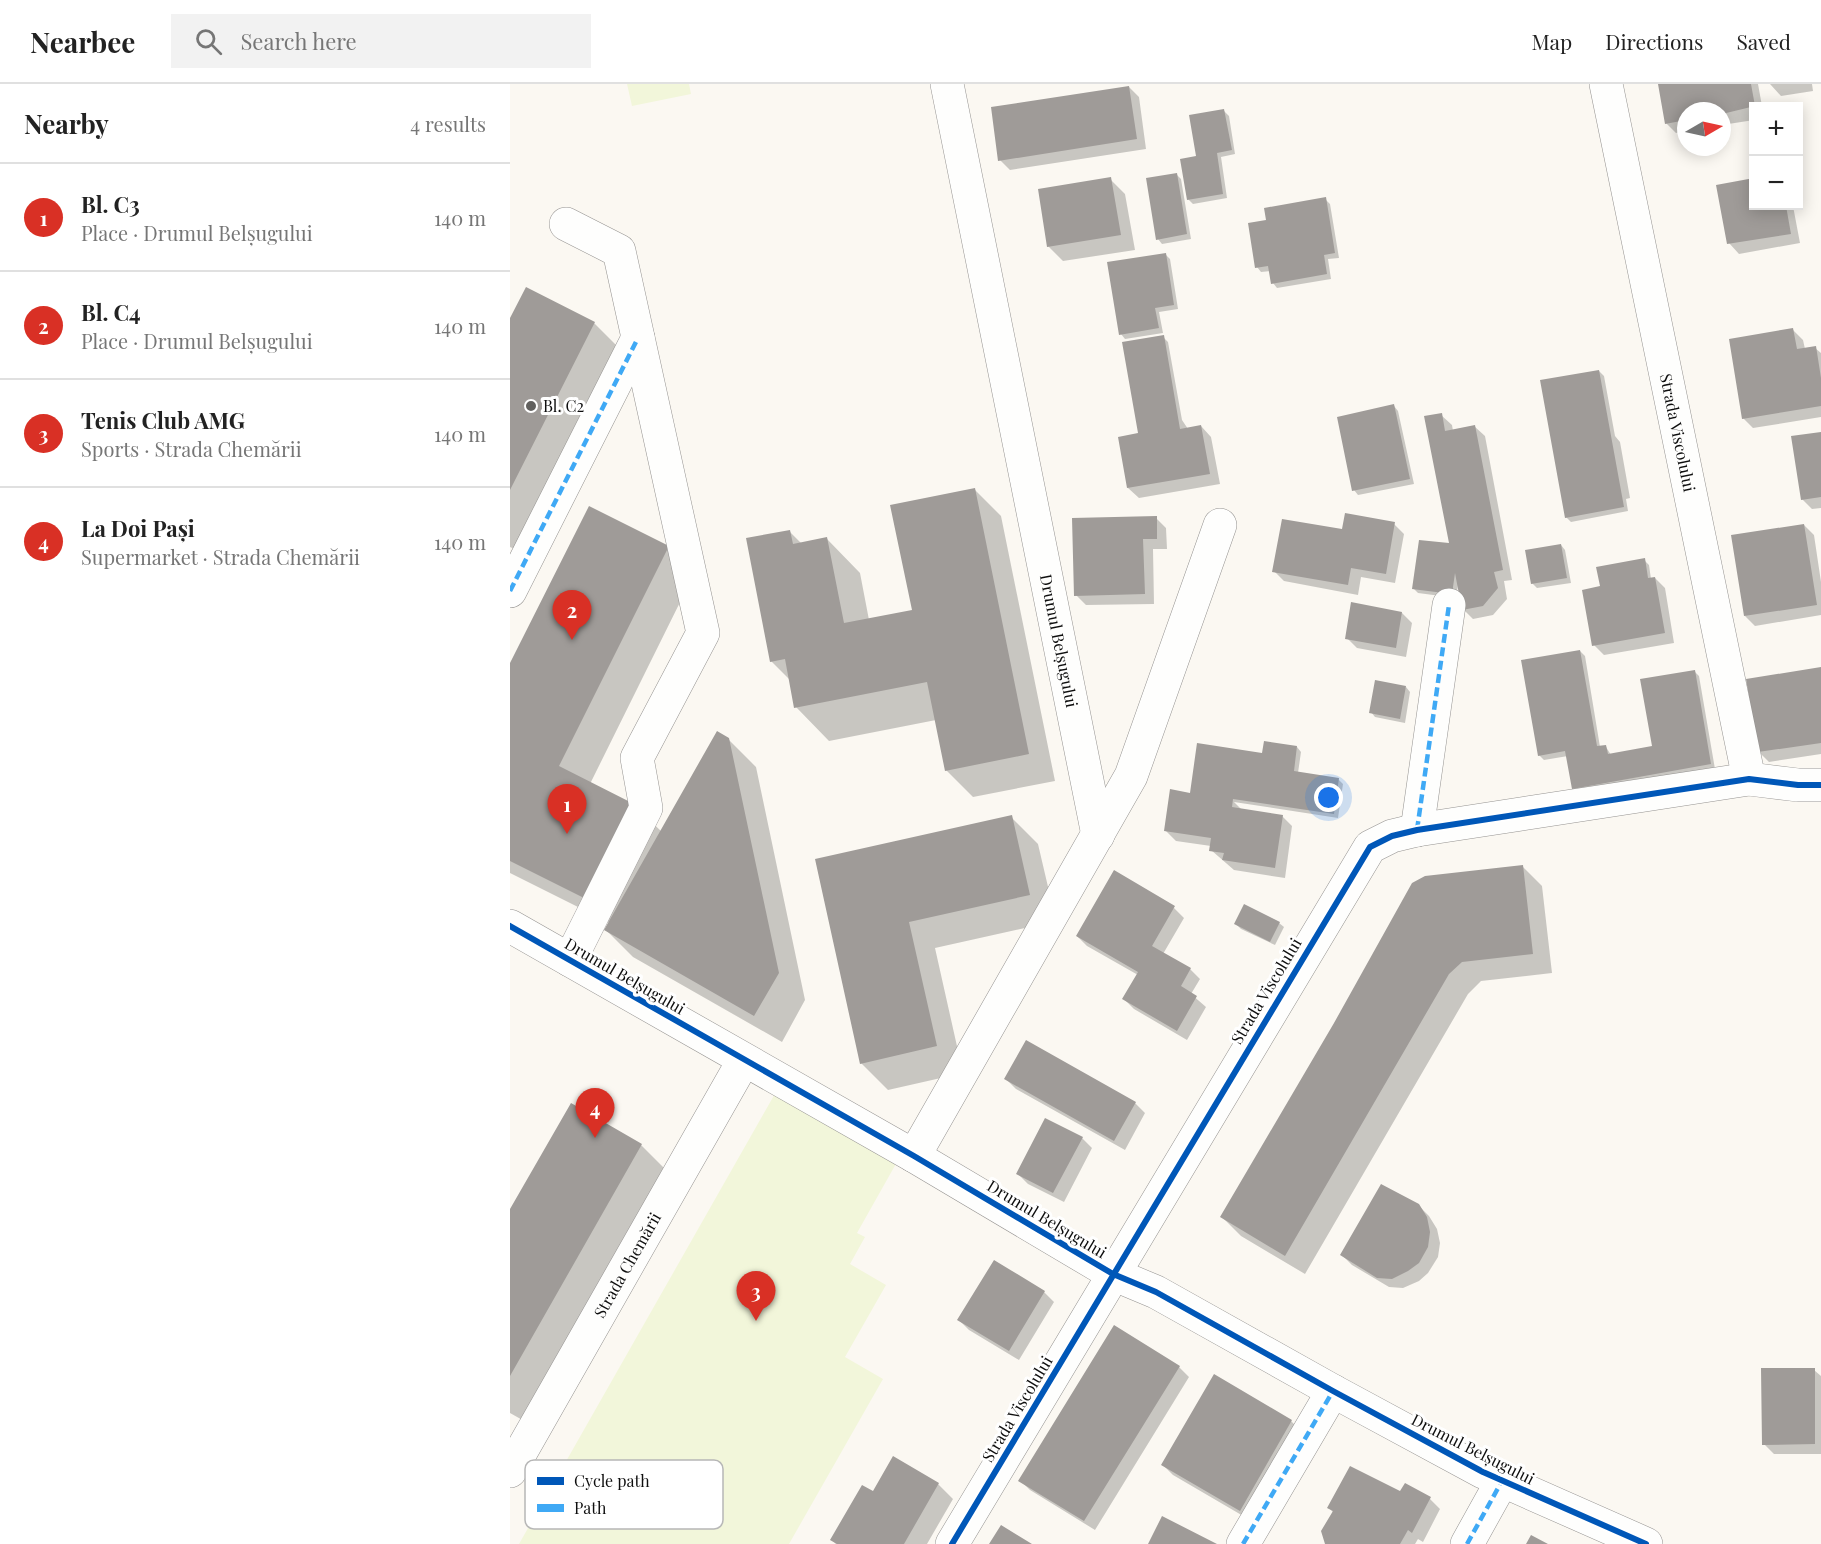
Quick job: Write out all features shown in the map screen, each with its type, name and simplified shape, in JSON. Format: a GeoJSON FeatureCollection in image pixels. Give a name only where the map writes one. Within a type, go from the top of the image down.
{"type":"FeatureCollection","features":[{"type":"Feature","properties":{"kind":"street","name":"Drumul Belșugului"},"geometry":{"type":"LineString","coordinates":[[947,84],[1098,835]]}},
{"type":"Feature","properties":{"kind":"street","name":"Strada Viscolului"},"geometry":{"type":"LineString","coordinates":[[1606,84],[1749,779]]}},
{"type":"Feature","properties":{"kind":"street"},"geometry":{"type":"LineString","coordinates":[[566,224],[619,251],[703,633],[637,758],[646,808],[570,960]]}},
{"type":"Feature","properties":{"kind":"street"},"geometry":{"type":"LineString","coordinates":[[510,591],[638,338]]}},
{"type":"Feature","properties":{"kind":"street"},"geometry":{"type":"LineString","coordinates":[[914,1156],[1131,776],[1220,525]]}},
{"type":"Feature","properties":{"kind":"street"},"geometry":{"type":"LineString","coordinates":[[1417,830],[1449,605]]}},
{"type":"Feature","properties":{"kind":"street","name":"Strada Viscolului"},"geometry":{"type":"LineString","coordinates":[[952,1544],[1370,847],[1380,841],[1417,830],[1749,779],[1798,786],[1821,785]]}},
{"type":"Feature","properties":{"kind":"street","name":"Drumul Belșugului"},"geometry":{"type":"LineString","coordinates":[[510,926],[914,1156],[1113,1274],[1156,1292],[1333,1391],[1502,1481],[1646,1544]]}},
{"type":"Feature","properties":{"kind":"street","name":"Strada Chemării"},"geometry":{"type":"LineString","coordinates":[[510,1471],[744,1060]]}},
{"type":"Feature","properties":{"kind":"street"},"geometry":{"type":"LineString","coordinates":[[1243,1544],[1333,1391]]}},
{"type":"Feature","properties":{"kind":"street","name":"Drumul Belșugului"},"geometry":{"type":"LineString","coordinates":[[1467,1544],[1502,1481]]}},
{"type":"Feature","properties":{"kind":"green space"},"geometry":{"type":"Polygon","coordinates":[[[627,84],[689,84],[691,94],[632,106],[627,84]]]}},
{"type":"Feature","properties":{"kind":"green space"},"geometry":{"type":"Polygon","coordinates":[[[776,1092],[897,1162],[857,1233],[865,1237],[850,1264],[886,1285],[845,1357],[883,1379],[789,1544],[519,1544],[528,1529],[723,1529],[723,1460],[567,1460],[776,1092]]]}},
{"type":"Feature","properties":{"kind":"building"},"geometry":{"type":"Polygon","coordinates":[[[1658,84],[1751,84],[1754,102],[1749,102],[1749,107],[1731,112],[1731,102],[1677,102],[1677,122],[1665,124],[1658,84]]]}},
{"type":"Feature","properties":{"kind":"building"},"geometry":{"type":"Polygon","coordinates":[[[1129,86],[1137,139],[998,161],[991,107],[1129,86]]]}},
{"type":"Feature","properties":{"kind":"building"},"geometry":{"type":"Polygon","coordinates":[[[1224,109],[1232,150],[1217,153],[1223,194],[1187,200],[1180,159],[1196,156],[1189,115],[1224,109]]]}},
{"type":"Feature","properties":{"kind":"building"},"geometry":{"type":"Polygon","coordinates":[[[1177,173],[1187,234],[1156,240],[1146,178],[1177,173]]]}},
{"type":"Feature","properties":{"kind":"building"},"geometry":{"type":"Polygon","coordinates":[[[1111,177],[1121,235],[1047,247],[1038,189],[1111,177]]]}},
{"type":"Feature","properties":{"kind":"building"},"geometry":{"type":"Polygon","coordinates":[[[1749,179],[1749,210],[1787,210],[1791,234],[1727,244],[1716,185],[1749,179]]]}},
{"type":"Feature","properties":{"kind":"building"},"geometry":{"type":"Polygon","coordinates":[[[1326,197],[1335,253],[1324,255],[1327,274],[1271,284],[1268,266],[1255,268],[1248,223],[1266,220],[1264,208],[1326,197]]]}},
{"type":"Feature","properties":{"kind":"building"},"geometry":{"type":"Polygon","coordinates":[[[1166,253],[1174,305],[1155,308],[1159,328],[1119,335],[1107,262],[1166,253]]]}},
{"type":"Feature","properties":{"kind":"building","name":"Bl. C2"},"geometry":{"type":"Polygon","coordinates":[[[526,287],[595,322],[510,490],[510,318],[526,287]]]}},
{"type":"Feature","properties":{"kind":"building"},"geometry":{"type":"Polygon","coordinates":[[[1793,328],[1797,349],[1816,346],[1821,378],[1821,406],[1742,419],[1729,339],[1793,328]]]}},
{"type":"Feature","properties":{"kind":"building"},"geometry":{"type":"Polygon","coordinates":[[[1164,335],[1180,429],[1201,425],[1210,474],[1127,488],[1118,437],[1138,433],[1122,342],[1164,335]]]}},
{"type":"Feature","properties":{"kind":"building"},"geometry":{"type":"Polygon","coordinates":[[[1599,370],[1624,507],[1565,518],[1540,380],[1599,370]]]}},
{"type":"Feature","properties":{"kind":"building"},"geometry":{"type":"Polygon","coordinates":[[[1394,404],[1410,479],[1352,491],[1337,417],[1394,404]]]}},
{"type":"Feature","properties":{"kind":"building"},"geometry":{"type":"Polygon","coordinates":[[[1442,413],[1445,431],[1475,425],[1503,570],[1494,572],[1498,588],[1483,606],[1462,610],[1455,573],[1452,594],[1412,589],[1419,540],[1449,543],[1424,416],[1442,413]]]}},
{"type":"Feature","properties":{"kind":"building"},"geometry":{"type":"Polygon","coordinates":[[[1821,432],[1821,497],[1801,500],[1791,436],[1821,432]]]}},
{"type":"Feature","properties":{"kind":"building"},"geometry":{"type":"Polygon","coordinates":[[[975,488],[1029,754],[945,771],[927,682],[794,708],[785,659],[770,662],[746,538],[790,530],[793,544],[827,537],[844,623],[912,610],[890,505],[975,488]]]}},
{"type":"Feature","properties":{"kind":"building"},"geometry":{"type":"Polygon","coordinates":[[[589,506],[669,546],[559,766],[638,806],[592,902],[510,861],[510,663],[589,506]]]}},
{"type":"Feature","properties":{"kind":"building"},"geometry":{"type":"Polygon","coordinates":[[[1345,513],[1395,522],[1386,574],[1351,568],[1348,585],[1272,572],[1282,519],[1342,529],[1345,513]]]}},
{"type":"Feature","properties":{"kind":"building"},"geometry":{"type":"Polygon","coordinates":[[[1157,516],[1157,539],[1143,539],[1145,594],[1074,596],[1072,518],[1157,516]]]}},
{"type":"Feature","properties":{"kind":"building"},"geometry":{"type":"Polygon","coordinates":[[[1804,524],[1817,605],[1744,616],[1731,535],[1804,524]]]}},
{"type":"Feature","properties":{"kind":"building"},"geometry":{"type":"Polygon","coordinates":[[[1561,544],[1567,578],[1531,584],[1525,550],[1561,544]]]}},
{"type":"Feature","properties":{"kind":"building"},"geometry":{"type":"Polygon","coordinates":[[[1645,558],[1648,578],[1655,577],[1665,633],[1592,646],[1582,590],[1600,586],[1596,567],[1645,558]]]}},
{"type":"Feature","properties":{"kind":"building"},"geometry":{"type":"Polygon","coordinates":[[[1351,602],[1402,612],[1396,648],[1345,639],[1351,602]]]}},
{"type":"Feature","properties":{"kind":"building"},"geometry":{"type":"Polygon","coordinates":[[[1580,650],[1597,746],[1606,745],[1608,754],[1652,746],[1640,679],[1695,670],[1711,764],[1572,789],[1565,751],[1538,756],[1521,660],[1580,650]]]}},
{"type":"Feature","properties":{"kind":"building"},"geometry":{"type":"Polygon","coordinates":[[[1821,667],[1821,743],[1758,752],[1746,679],[1821,667]]]}},
{"type":"Feature","properties":{"kind":"building"},"geometry":{"type":"Polygon","coordinates":[[[1375,680],[1406,686],[1400,719],[1369,713],[1375,680]]]}},
{"type":"Feature","properties":{"kind":"building"},"geometry":{"type":"Polygon","coordinates":[[[717,731],[729,738],[779,973],[754,1016],[604,930],[717,731]]]}},
{"type":"Feature","properties":{"kind":"building"},"geometry":{"type":"Polygon","coordinates":[[[1264,741],[1297,746],[1294,771],[1339,778],[1334,814],[1233,799],[1232,807],[1283,815],[1275,868],[1222,860],[1224,853],[1209,851],[1211,838],[1164,831],[1170,789],[1190,793],[1197,743],[1262,753],[1264,741]]]}},
{"type":"Feature","properties":{"kind":"building"},"geometry":{"type":"Polygon","coordinates":[[[1012,815],[1030,895],[909,922],[937,1046],[860,1064],[815,859],[1012,815]]]}},
{"type":"Feature","properties":{"kind":"building"},"geometry":{"type":"Polygon","coordinates":[[[1523,865],[1533,954],[1462,962],[1449,974],[1285,1256],[1220,1217],[1334,1023],[1412,883],[1425,876],[1523,865]]]}},
{"type":"Feature","properties":{"kind":"building"},"geometry":{"type":"Polygon","coordinates":[[[1114,870],[1175,906],[1152,946],[1191,968],[1181,986],[1197,996],[1177,1031],[1122,999],[1138,972],[1076,936],[1114,870]]]}},
{"type":"Feature","properties":{"kind":"building"},"geometry":{"type":"Polygon","coordinates":[[[1244,904],[1280,922],[1270,942],[1234,924],[1244,904]]]}},
{"type":"Feature","properties":{"kind":"building"},"geometry":{"type":"Polygon","coordinates":[[[1026,1040],[1136,1102],[1114,1141],[1004,1079],[1026,1040]]]}},
{"type":"Feature","properties":{"kind":"building"},"geometry":{"type":"Polygon","coordinates":[[[571,1103],[642,1144],[510,1376],[510,1209],[571,1103]]]}},
{"type":"Feature","properties":{"kind":"building"},"geometry":{"type":"Polygon","coordinates":[[[1045,1118],[1083,1137],[1053,1193],[1016,1174],[1045,1118]]]}},
{"type":"Feature","properties":{"kind":"building"},"geometry":{"type":"Polygon","coordinates":[[[1381,1184],[1419,1204],[1427,1217],[1430,1232],[1428,1247],[1419,1263],[1392,1279],[1377,1278],[1340,1255],[1381,1184]]]}},
{"type":"Feature","properties":{"kind":"building"},"geometry":{"type":"Polygon","coordinates":[[[994,1260],[1045,1291],[1009,1351],[957,1320],[994,1260]]]}},
{"type":"Feature","properties":{"kind":"building"},"geometry":{"type":"Polygon","coordinates":[[[1114,1325],[1180,1366],[1084,1521],[1018,1481],[1114,1325]]]}},
{"type":"Feature","properties":{"kind":"building"},"geometry":{"type":"Polygon","coordinates":[[[1761,1368],[1815,1368],[1815,1444],[1762,1445],[1761,1368]]]}},
{"type":"Feature","properties":{"kind":"building"},"geometry":{"type":"Polygon","coordinates":[[[1214,1374],[1292,1420],[1240,1511],[1161,1465],[1214,1374]]]}},
{"type":"Feature","properties":{"kind":"building"},"geometry":{"type":"Polygon","coordinates":[[[893,1456],[939,1483],[904,1544],[837,1544],[830,1540],[862,1485],[873,1491],[893,1456]]]}},
{"type":"Feature","properties":{"kind":"building"},"geometry":{"type":"Polygon","coordinates":[[[1350,1466],[1400,1491],[1405,1483],[1431,1497],[1412,1533],[1408,1530],[1400,1544],[1325,1544],[1321,1531],[1333,1511],[1327,1508],[1350,1466]]]}},
{"type":"Feature","properties":{"kind":"building"},"geometry":{"type":"Polygon","coordinates":[[[1162,1516],[1217,1544],[1148,1544],[1162,1516]]]}},
{"type":"Feature","properties":{"kind":"building"},"geometry":{"type":"Polygon","coordinates":[[[1001,1525],[1032,1544],[989,1544],[1001,1525]]]}},
{"type":"Feature","properties":{"kind":"building"},"geometry":{"type":"Polygon","coordinates":[[[1531,1535],[1548,1544],[1526,1544],[1531,1535]]]}},
{"type":"Feature","properties":{"kind":"marked path"},"geometry":{"type":"LineString","coordinates":[[510,591],[638,338]]}},
{"type":"Feature","properties":{"kind":"marked path"},"geometry":{"type":"LineString","coordinates":[[1417,830],[1449,605]]}},
{"type":"Feature","properties":{"kind":"marked path"},"geometry":{"type":"LineString","coordinates":[[1243,1544],[1333,1391]]}},
{"type":"Feature","properties":{"kind":"marked path"},"geometry":{"type":"LineString","coordinates":[[1467,1544],[1502,1481]]}},
{"type":"Feature","properties":{"kind":"cycle path"},"geometry":{"type":"LineString","coordinates":[[952,1544],[1370,847],[1392,836],[1417,830],[1749,779],[1798,785],[1821,785]]}},
{"type":"Feature","properties":{"kind":"cycle path"},"geometry":{"type":"LineString","coordinates":[[510,926],[914,1156],[1113,1274],[1156,1292],[1483,1472],[1646,1544]]}},
{"type":"Feature","properties":{"kind":"place","name":"Bl. C2"},"geometry":{"type":"Point","coordinates":[531,406]}},
{"type":"Feature","properties":{"kind":"place","name":"Bl. C4"},"geometry":{"type":"Point","coordinates":[572,640]}},
{"type":"Feature","properties":{"kind":"place","name":"Bl. C3"},"geometry":{"type":"Point","coordinates":[567,834]}},
{"type":"Feature","properties":{"kind":"place","name":"La Doi Pași"},"geometry":{"type":"Point","coordinates":[595,1138]}},
{"type":"Feature","properties":{"kind":"place","name":"Tenis Club AMG"},"geometry":{"type":"Point","coordinates":[756,1321]}}]}
